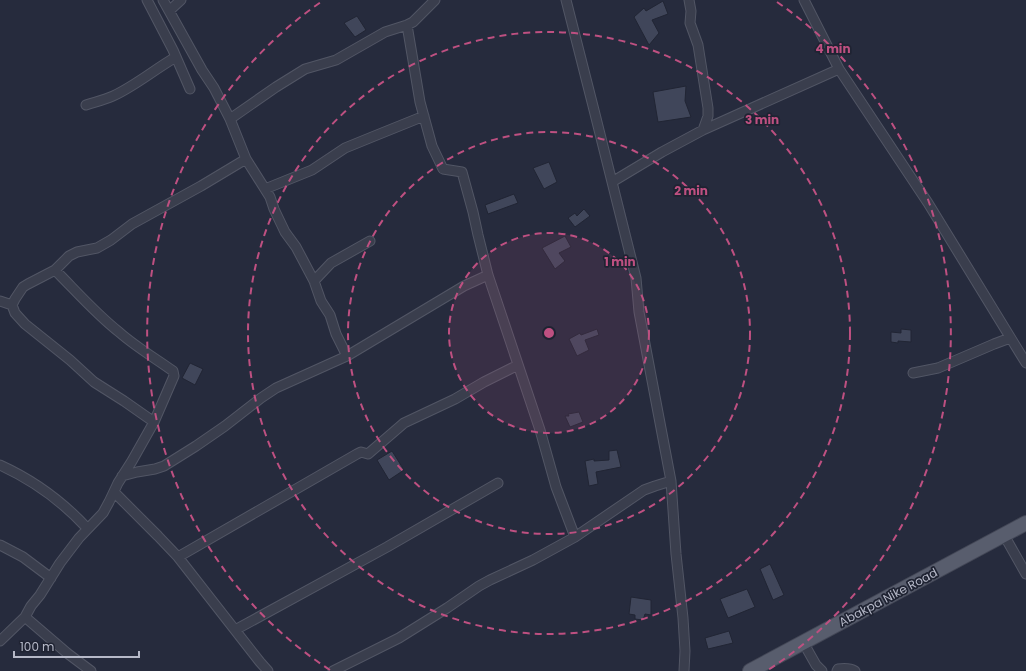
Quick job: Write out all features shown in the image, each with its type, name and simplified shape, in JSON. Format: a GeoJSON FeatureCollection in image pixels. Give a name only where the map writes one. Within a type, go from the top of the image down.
{"type":"FeatureCollection","features":[{"type":"Feature","properties":{"kind":"main road","name":"Abakpa Nike Road"},"geometry":{"type":"LineString","coordinates":[[750,671],[1026,523]]}},
{"type":"Feature","properties":{"kind":"street"},"geometry":{"type":"LineString","coordinates":[[147,0],[176,57],[190,89]]}},
{"type":"Feature","properties":{"kind":"street"},"geometry":{"type":"LineString","coordinates":[[162,0],[214,88],[230,119],[246,159],[272,201],[274,209],[285,232],[296,247],[314,281],[321,301],[330,315],[336,334],[347,356]]}},
{"type":"Feature","properties":{"kind":"street"},"geometry":{"type":"LineString","coordinates":[[169,11],[181,0]]}},
{"type":"Feature","properties":{"kind":"street"},"geometry":{"type":"LineString","coordinates":[[230,119],[305,69],[336,60],[385,32],[413,22],[435,0]]}},
{"type":"Feature","properties":{"kind":"street"},"geometry":{"type":"LineString","coordinates":[[566,0],[636,278],[639,312],[671,481],[676,554],[684,618],[684,671]]}},
{"type":"Feature","properties":{"kind":"street"},"geometry":{"type":"LineString","coordinates":[[689,0],[691,11],[690,23],[698,45],[708,108],[708,116],[703,130]]}},
{"type":"Feature","properties":{"kind":"street"},"geometry":{"type":"LineString","coordinates":[[804,0],[839,69],[928,204],[1026,363]]}},
{"type":"Feature","properties":{"kind":"street"},"geometry":{"type":"LineString","coordinates":[[406,25],[420,102],[432,146],[443,169],[462,172],[488,274],[540,430],[556,487],[575,537]]}},
{"type":"Feature","properties":{"kind":"street"},"geometry":{"type":"LineString","coordinates":[[86,105],[112,96],[176,57]]}},
{"type":"Feature","properties":{"kind":"street"},"geometry":{"type":"LineString","coordinates":[[612,182],[662,152],[703,130],[839,69]]}},
{"type":"Feature","properties":{"kind":"street"},"geometry":{"type":"LineString","coordinates":[[265,189],[312,170],[345,148],[424,116]]}},
{"type":"Feature","properties":{"kind":"street"},"geometry":{"type":"LineString","coordinates":[[154,422],[94,382],[70,360],[25,324],[15,313],[12,305],[23,287],[55,270],[69,256],[77,252],[97,248],[132,224],[246,159]]}},
{"type":"Feature","properties":{"kind":"street"},"geometry":{"type":"LineString","coordinates":[[314,281],[331,263],[370,241]]}},
{"type":"Feature","properties":{"kind":"street"},"geometry":{"type":"LineString","coordinates":[[0,641],[25,617],[60,563],[87,528],[96,521],[103,512],[122,476],[154,422],[174,376],[174,371],[143,351],[118,332],[55,270]]}},
{"type":"Feature","properties":{"kind":"street"},"geometry":{"type":"LineString","coordinates":[[122,476],[164,466],[225,426],[276,388],[347,356],[464,286],[488,274]]}},
{"type":"Feature","properties":{"kind":"street"},"geometry":{"type":"LineString","coordinates":[[0,301],[12,305]]}},
{"type":"Feature","properties":{"kind":"street"},"geometry":{"type":"LineString","coordinates":[[913,373],[938,368],[1010,338]]}},
{"type":"Feature","properties":{"kind":"street"},"geometry":{"type":"LineString","coordinates":[[178,557],[357,454],[362,452],[368,454],[404,423],[455,399],[484,382],[518,366]]}},
{"type":"Feature","properties":{"kind":"street"},"geometry":{"type":"LineString","coordinates":[[0,465],[28,480],[52,496],[74,514],[87,528]]}},
{"type":"Feature","properties":{"kind":"street"},"geometry":{"type":"LineString","coordinates":[[333,671],[399,638],[479,586],[533,560],[575,537],[644,490],[671,481]]}},
{"type":"Feature","properties":{"kind":"street"},"geometry":{"type":"LineString","coordinates":[[235,630],[387,547],[498,482]]}},
{"type":"Feature","properties":{"kind":"street"},"geometry":{"type":"LineString","coordinates":[[114,492],[178,557],[268,671]]}},
{"type":"Feature","properties":{"kind":"street"},"geometry":{"type":"LineString","coordinates":[[1004,535],[1026,574]]}},
{"type":"Feature","properties":{"kind":"street"},"geometry":{"type":"LineString","coordinates":[[0,545],[24,557],[51,578]]}},
{"type":"Feature","properties":{"kind":"street"},"geometry":{"type":"LineString","coordinates":[[25,617],[67,653],[91,671]]}},
{"type":"Feature","properties":{"kind":"street"},"geometry":{"type":"LineString","coordinates":[[804,642],[816,664],[822,671]]}},
{"type":"Feature","properties":{"kind":"street"},"geometry":{"type":"LineString","coordinates":[[837,671],[838,669],[843,668],[850,668],[855,671]]}},
{"type":"Feature","properties":{"kind":"building"},"geometry":{"type":"Polygon","coordinates":[[[663,1],[668,14],[652,20],[659,33],[649,45],[634,17],[644,8],[646,11],[663,1]]]}},
{"type":"Feature","properties":{"kind":"building"},"geometry":{"type":"Polygon","coordinates":[[[357,16],[366,30],[355,37],[344,23],[357,16]]]}},
{"type":"Feature","properties":{"kind":"building"},"geometry":{"type":"Polygon","coordinates":[[[686,86],[685,101],[691,117],[658,122],[653,92],[686,86]]]}},
{"type":"Feature","properties":{"kind":"building"},"geometry":{"type":"Polygon","coordinates":[[[549,162],[557,182],[544,189],[533,168],[549,162]]]}},
{"type":"Feature","properties":{"kind":"building"},"geometry":{"type":"Polygon","coordinates":[[[514,194],[518,203],[488,214],[485,205],[514,194]]]}},
{"type":"Feature","properties":{"kind":"building"},"geometry":{"type":"Polygon","coordinates":[[[584,209],[590,216],[575,227],[568,218],[575,213],[577,216],[584,209]]]}},
{"type":"Feature","properties":{"kind":"building"},"geometry":{"type":"Polygon","coordinates":[[[565,236],[571,247],[559,253],[565,261],[555,269],[542,248],[565,236]]]}},
{"type":"Feature","properties":{"kind":"building"},"geometry":{"type":"Polygon","coordinates":[[[597,329],[599,335],[585,340],[589,350],[577,356],[569,339],[580,333],[581,335],[597,329]]]}},
{"type":"Feature","properties":{"kind":"building"},"geometry":{"type":"Polygon","coordinates":[[[901,329],[911,330],[911,342],[891,342],[891,332],[901,333],[901,329]]]}},
{"type":"Feature","properties":{"kind":"building"},"geometry":{"type":"Polygon","coordinates":[[[190,363],[203,369],[195,385],[182,378],[190,363]]]}},
{"type":"Feature","properties":{"kind":"building"},"geometry":{"type":"Polygon","coordinates":[[[579,412],[583,422],[570,427],[565,416],[579,412]]]}},
{"type":"Feature","properties":{"kind":"building"},"geometry":{"type":"Polygon","coordinates":[[[617,450],[621,467],[596,472],[598,484],[589,486],[585,461],[594,459],[594,461],[609,460],[609,451],[617,450]]]}},
{"type":"Feature","properties":{"kind":"building"},"geometry":{"type":"Polygon","coordinates":[[[392,451],[404,470],[389,480],[377,460],[392,451]]]}},
{"type":"Feature","properties":{"kind":"building"},"geometry":{"type":"Polygon","coordinates":[[[770,564],[784,595],[773,600],[760,569],[770,564]]]}},
{"type":"Feature","properties":{"kind":"building"},"geometry":{"type":"Polygon","coordinates":[[[747,589],[755,607],[728,618],[720,599],[747,589]]]}},
{"type":"Feature","properties":{"kind":"building"},"geometry":{"type":"Polygon","coordinates":[[[631,597],[651,600],[651,615],[645,614],[643,620],[635,619],[635,615],[629,614],[631,597]]]}},
{"type":"Feature","properties":{"kind":"building"},"geometry":{"type":"Polygon","coordinates":[[[729,631],[733,643],[708,649],[705,638],[729,631]]]}}]}
